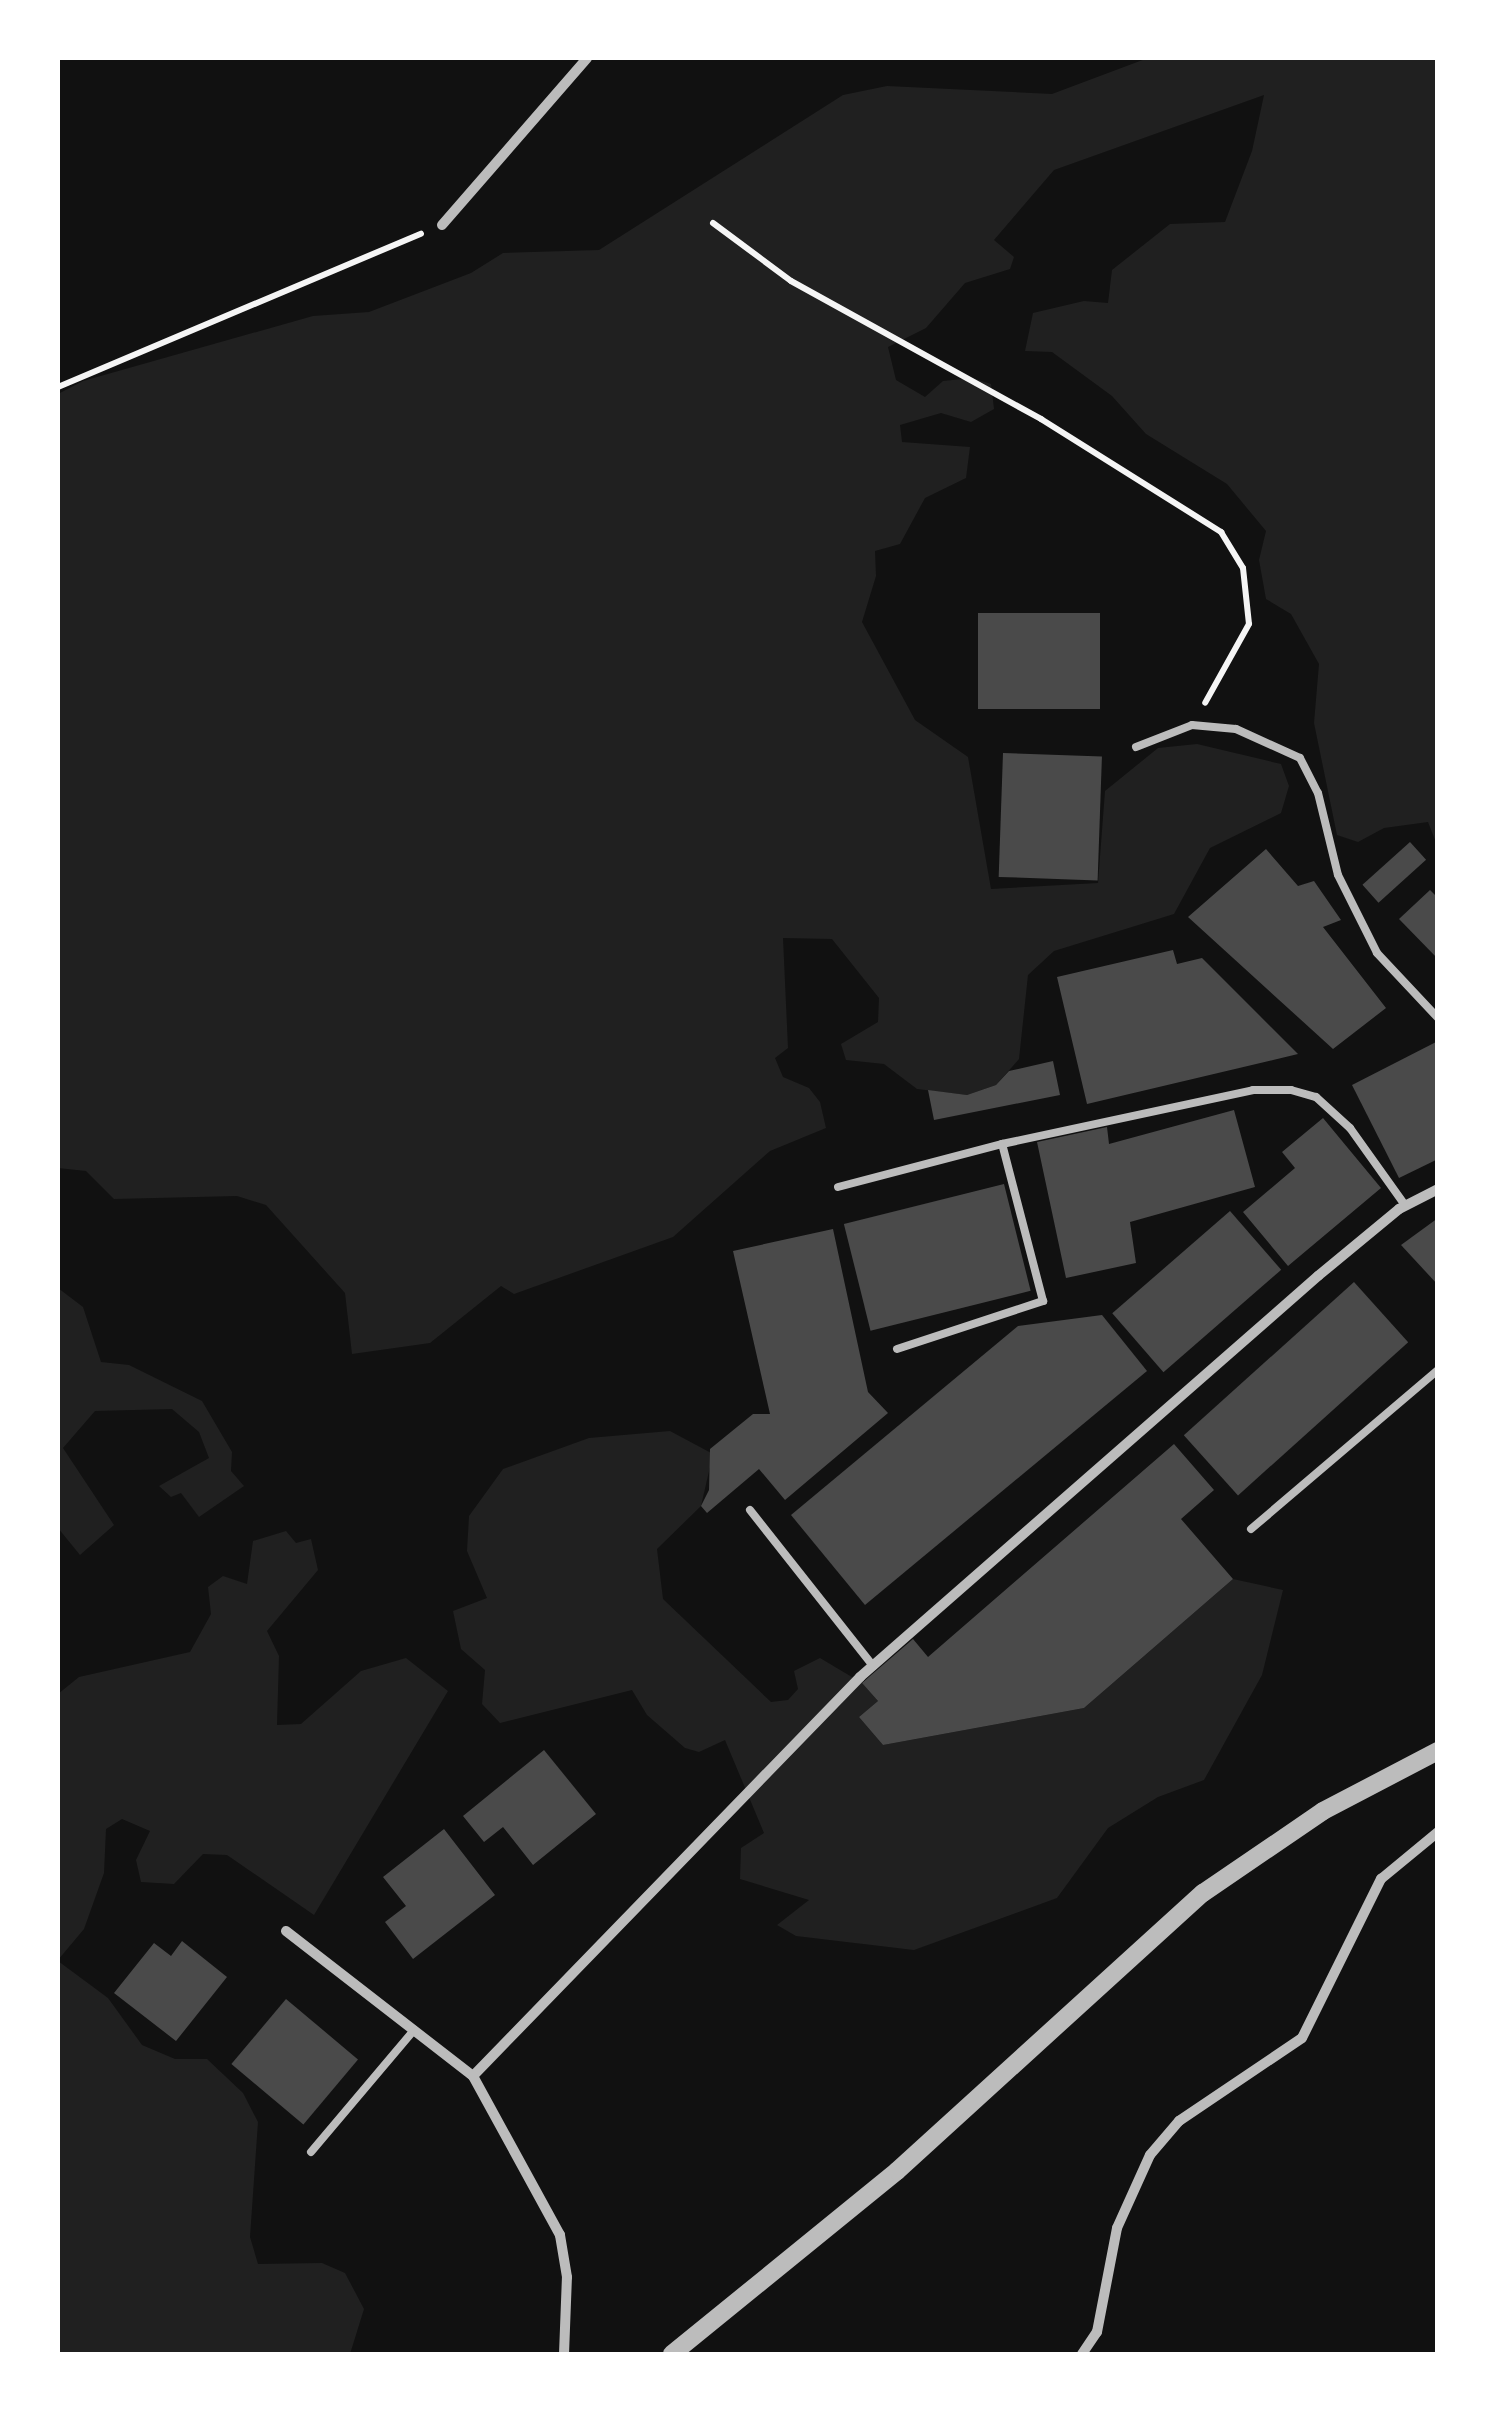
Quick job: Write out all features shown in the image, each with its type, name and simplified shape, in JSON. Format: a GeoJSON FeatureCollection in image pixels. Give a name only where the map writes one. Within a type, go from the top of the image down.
{"type":"FeatureCollection","features":[{"type":"Feature","properties":{"kind":"street"},"geometry":{"type":"LineString","coordinates":[[442,225],[587,58]]}},
{"type":"Feature","properties":{"kind":"street"},"geometry":{"type":"LineString","coordinates":[[473,2076],[873,1666],[1405,1205],[1438,1189]]}},
{"type":"Feature","properties":{"kind":"street"},"geometry":{"type":"LineString","coordinates":[[672,2354],[897,2171],[1204,1893],[1322,1811],[1438,1751]]}},
{"type":"Feature","properties":{"kind":"street"},"geometry":{"type":"LineString","coordinates":[[1082,2354],[1096,2332],[1117,2228],[1150,2155],[1179,2121],[1302,2038],[1381,1880],[1438,1832]]}},
{"type":"Feature","properties":{"kind":"street"},"geometry":{"type":"LineString","coordinates":[[286,1931],[473,2076],[560,2235],[567,2277],[564,2354]]}},
{"type":"Feature","properties":{"kind":"lane"},"geometry":{"type":"LineString","coordinates":[[1136,748],[1192,726],[1236,730],[1300,758],[1318,793],[1338,875],[1376,953],[1438,1018]]}},
{"type":"Feature","properties":{"kind":"lane"},"geometry":{"type":"LineString","coordinates":[[838,1187],[1002,1144],[1252,1090],[1290,1090],[1316,1097],[1350,1128],[1405,1205]]}},
{"type":"Feature","properties":{"kind":"lane"},"geometry":{"type":"LineString","coordinates":[[898,1349],[1044,1301],[1002,1144]]}},
{"type":"Feature","properties":{"kind":"lane"},"geometry":{"type":"LineString","coordinates":[[1252,1529],[1438,1370]]}},
{"type":"Feature","properties":{"kind":"lane"},"geometry":{"type":"LineString","coordinates":[[750,1510],[873,1666]]}},
{"type":"Feature","properties":{"kind":"lane"},"geometry":{"type":"LineString","coordinates":[[311,2152],[414,2030]]}},
{"type":"Feature","properties":{"kind":"path"},"geometry":{"type":"LineString","coordinates":[[714,224],[791,281],[1041,418],[1221,532],[1244,568],[1249,624],[1192,726]]}},
{"type":"Feature","properties":{"kind":"path"},"geometry":{"type":"LineString","coordinates":[[58,387],[442,225]]}},
{"type":"Feature","properties":{"kind":"shaded area"},"geometry":{"type":"Polygon","coordinates":[[[1148,58],[1437,58],[1437,845],[1428,822],[1384,828],[1358,842],[1337,835],[1314,723],[1319,664],[1291,614],[1266,599],[1259,560],[1266,531],[1227,484],[1146,434],[1112,396],[1052,352],[1025,351],[1033,313],[1084,301],[1108,303],[1112,270],[1170,224],[1225,222],[1252,151],[1264,95],[1054,170],[994,240],[1014,257],[1010,269],[965,283],[926,328],[888,347],[896,380],[925,397],[943,381],[972,378],[991,384],[994,409],[971,422],[941,413],[900,425],[902,442],[970,447],[966,478],[925,498],[900,544],[875,551],[876,576],[862,622],[915,720],[968,757],[991,889],[1098,883],[1105,791],[1158,748],[1197,744],[1281,764],[1289,786],[1281,813],[1210,848],[1174,914],[1054,951],[1028,975],[1019,1059],[996,1085],[967,1095],[917,1089],[884,1064],[846,1060],[841,1044],[878,1022],[879,998],[832,939],[783,938],[788,1048],[775,1058],[783,1077],[809,1088],[820,1102],[826,1128],[770,1151],[673,1237],[514,1294],[501,1286],[430,1343],[352,1354],[345,1293],[266,1205],[237,1196],[114,1199],[86,1171],[58,1168],[58,394],[83,381],[313,316],[369,312],[471,273],[503,253],[599,250],[843,95],[887,86],[1052,94],[1148,58]]]}},
{"type":"Feature","properties":{"kind":"shaded area"},"geometry":{"type":"Polygon","coordinates":[[[58,1288],[83,1307],[101,1362],[129,1365],[202,1401],[232,1452],[231,1471],[244,1486],[199,1517],[181,1493],[171,1497],[159,1486],[209,1458],[199,1432],[172,1409],[95,1411],[63,1448],[114,1525],[80,1555],[58,1528],[58,1288]]]}},
{"type":"Feature","properties":{"kind":"shaded area"},"geometry":{"type":"Polygon","coordinates":[[[670,1431],[713,1454],[701,1506],[657,1549],[663,1599],[771,1702],[788,1700],[798,1689],[794,1671],[820,1658],[862,1683],[878,1701],[859,1717],[883,1745],[1084,1708],[1233,1579],[1283,1590],[1262,1675],[1204,1780],[1158,1797],[1108,1828],[1057,1898],[914,1950],[796,1936],[777,1925],[809,1900],[740,1879],[741,1848],[764,1833],[725,1740],[699,1752],[685,1748],[647,1715],[632,1690],[500,1723],[482,1704],[485,1670],[461,1649],[453,1611],[487,1598],[467,1551],[469,1516],[503,1469],[589,1438],[670,1431]]]}},
{"type":"Feature","properties":{"kind":"shaded area"},"geometry":{"type":"Polygon","coordinates":[[[286,1531],[296,1543],[311,1539],[318,1570],[267,1631],[279,1656],[277,1725],[301,1724],[361,1671],[406,1658],[448,1691],[314,1915],[227,1855],[203,1854],[174,1884],[141,1882],[136,1860],[150,1831],[122,1819],[106,1829],[104,1873],[84,1929],[58,1960],[58,1694],[79,1677],[190,1652],[211,1614],[208,1587],[223,1576],[247,1584],[253,1541],[286,1531]]]}},
{"type":"Feature","properties":{"kind":"shaded area"},"geometry":{"type":"Polygon","coordinates":[[[58,1961],[108,1998],[142,2045],[175,2059],[207,2059],[243,2093],[258,2122],[250,2237],[258,2264],[322,2263],[345,2273],[364,2309],[350,2354],[58,2354],[58,1961]]]}},
{"type":"Feature","properties":{"kind":"building"},"geometry":{"type":"Polygon","coordinates":[[[978,613],[1100,613],[1100,709],[978,709],[978,613]]]}},
{"type":"Feature","properties":{"kind":"building"},"geometry":{"type":"Polygon","coordinates":[[[1003,753],[1102,756],[1098,880],[999,877],[1003,753]]]}},
{"type":"Feature","properties":{"kind":"building"},"geometry":{"type":"Polygon","coordinates":[[[1410,842],[1426,860],[1378,903],[1362,885],[1410,842]]]}},
{"type":"Feature","properties":{"kind":"building"},"geometry":{"type":"Polygon","coordinates":[[[1266,849],[1298,886],[1314,881],[1341,920],[1323,927],[1386,1008],[1333,1049],[1188,917],[1266,849]]]}},
{"type":"Feature","properties":{"kind":"building"},"geometry":{"type":"Polygon","coordinates":[[[1430,890],[1438,898],[1438,959],[1399,919],[1430,890]]]}},
{"type":"Feature","properties":{"kind":"building"},"geometry":{"type":"Polygon","coordinates":[[[1173,950],[1177,964],[1202,958],[1298,1054],[1087,1104],[1057,977],[1173,950]]]}},
{"type":"Feature","properties":{"kind":"building"},"geometry":{"type":"Polygon","coordinates":[[[1438,1041],[1438,1159],[1399,1178],[1352,1085],[1438,1041]]]}},
{"type":"Feature","properties":{"kind":"building"},"geometry":{"type":"Polygon","coordinates":[[[1053,1061],[1060,1095],[934,1120],[928,1090],[967,1095],[996,1085],[1009,1071],[1053,1061]]]}},
{"type":"Feature","properties":{"kind":"building"},"geometry":{"type":"Polygon","coordinates":[[[1234,1110],[1255,1187],[1130,1222],[1136,1263],[1066,1278],[1037,1142],[1107,1127],[1109,1144],[1234,1110]]]}},
{"type":"Feature","properties":{"kind":"building"},"geometry":{"type":"Polygon","coordinates":[[[1323,1118],[1381,1188],[1288,1266],[1243,1212],[1295,1168],[1282,1152],[1323,1118]]]}},
{"type":"Feature","properties":{"kind":"building"},"geometry":{"type":"Polygon","coordinates":[[[1004,1184],[1031,1291],[871,1331],[844,1224],[1004,1184]]]}},
{"type":"Feature","properties":{"kind":"building"},"geometry":{"type":"Polygon","coordinates":[[[1230,1211],[1281,1270],[1163,1372],[1112,1313],[1230,1211]]]}},
{"type":"Feature","properties":{"kind":"building"},"geometry":{"type":"Polygon","coordinates":[[[1438,1218],[1438,1285],[1401,1245],[1438,1218]]]}},
{"type":"Feature","properties":{"kind":"building"},"geometry":{"type":"Polygon","coordinates":[[[833,1229],[868,1392],[888,1413],[785,1500],[759,1469],[707,1513],[701,1506],[709,1490],[710,1449],[753,1414],[770,1414],[733,1251],[833,1229]]]}},
{"type":"Feature","properties":{"kind":"building"},"geometry":{"type":"Polygon","coordinates":[[[1354,1282],[1408,1342],[1238,1495],[1184,1435],[1354,1282]]]}},
{"type":"Feature","properties":{"kind":"building"},"geometry":{"type":"Polygon","coordinates":[[[1102,1315],[1147,1371],[865,1605],[791,1515],[1018,1326],[1102,1315]]]}},
{"type":"Feature","properties":{"kind":"building"},"geometry":{"type":"Polygon","coordinates":[[[1174,1444],[1214,1490],[1181,1519],[1233,1579],[1084,1708],[883,1745],[859,1717],[878,1701],[862,1683],[913,1639],[928,1657],[1174,1444]]]}},
{"type":"Feature","properties":{"kind":"building"},"geometry":{"type":"Polygon","coordinates":[[[544,1750],[596,1814],[533,1865],[503,1827],[484,1842],[463,1816],[544,1750]]]}},
{"type":"Feature","properties":{"kind":"building"},"geometry":{"type":"Polygon","coordinates":[[[444,1829],[495,1895],[413,1959],[385,1922],[406,1906],[383,1877],[444,1829]]]}},
{"type":"Feature","properties":{"kind":"building"},"geometry":{"type":"Polygon","coordinates":[[[182,1941],[227,1977],[176,2041],[114,1993],[154,1943],[171,1956],[182,1941]]]}},
{"type":"Feature","properties":{"kind":"building"},"geometry":{"type":"Polygon","coordinates":[[[286,1999],[358,2059],[303,2125],[231,2064],[286,1999]]]}}]}
